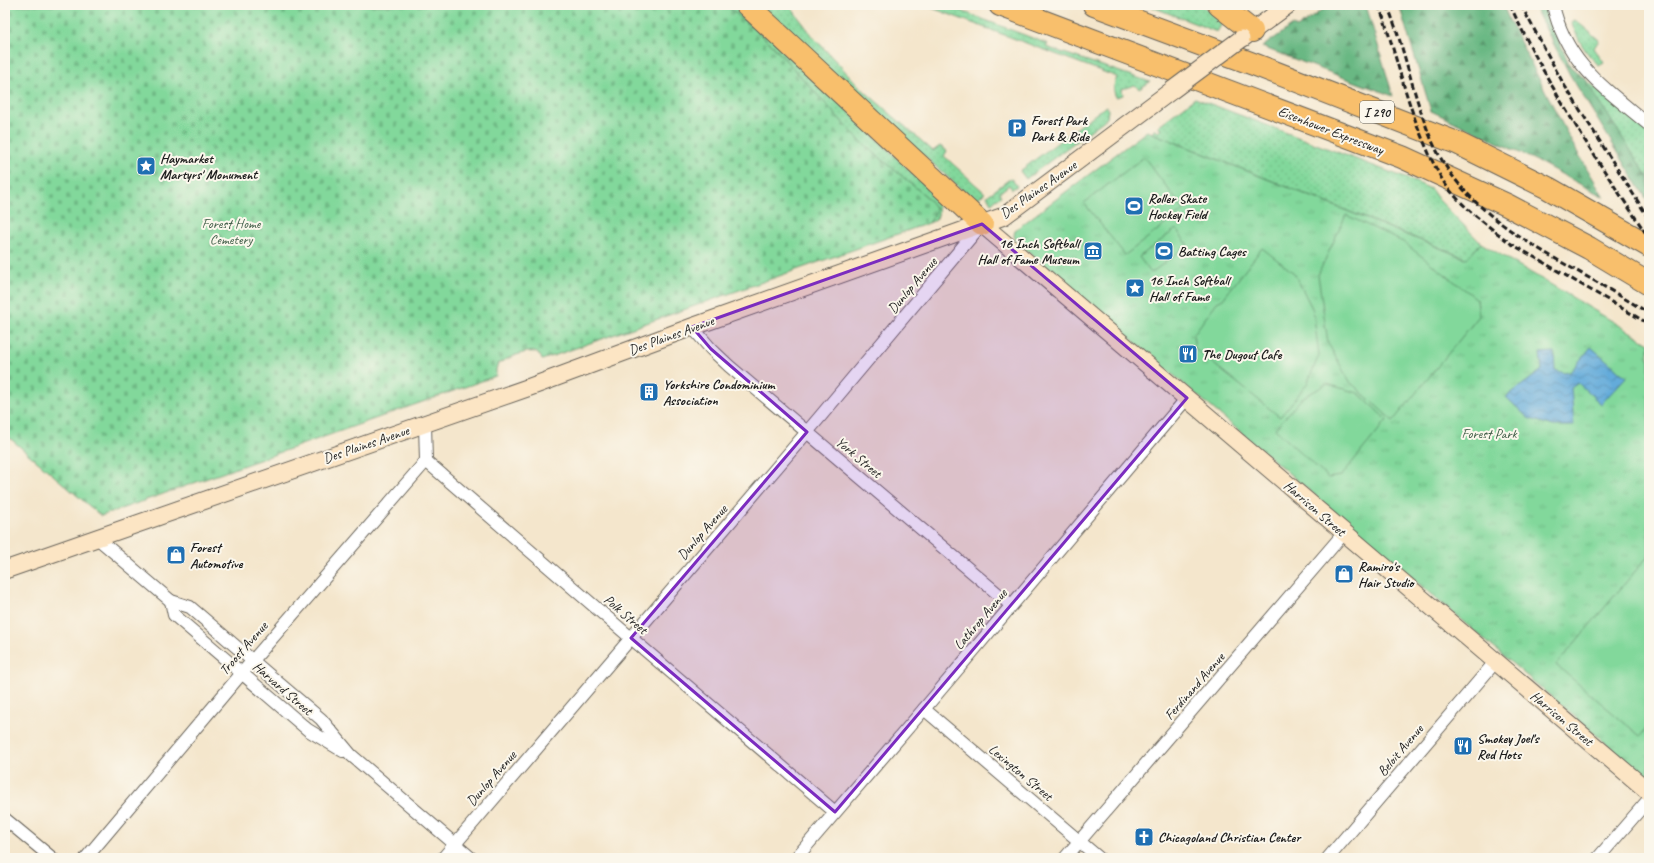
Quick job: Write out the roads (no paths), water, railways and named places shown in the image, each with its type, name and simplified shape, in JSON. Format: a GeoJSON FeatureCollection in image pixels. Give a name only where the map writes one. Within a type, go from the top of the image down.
{"type":"FeatureCollection","features":[{"type":"Feature","properties":{"kind":"highway"},"geometry":{"type":"LineString","coordinates":[[747,5],[982,224]]}},
{"type":"Feature","properties":{"kind":"highway","name":"Eisenhower Expressway"},"geometry":{"type":"LineString","coordinates":[[1000,5],[1402,157],[1514,209],[1589,248],[1649,284]]}},
{"type":"Feature","properties":{"kind":"highway","name":"I 290"},"geometry":{"type":"LineString","coordinates":[[1094,5],[1264,68],[1457,144],[1548,188],[1649,246]]}},
{"type":"Feature","properties":{"kind":"highway"},"geometry":{"type":"LineString","coordinates":[[1219,5],[1247,35]]}},
{"type":"Feature","properties":{"kind":"main road","name":"Des Plaines Avenue"},"geometry":{"type":"LineString","coordinates":[[5,570],[96,537],[425,424],[1004,216],[1288,5]]}},
{"type":"Feature","properties":{"kind":"main road","name":"Harrison Street"},"geometry":{"type":"LineString","coordinates":[[982,224],[1649,792]]}},
{"type":"Feature","properties":{"kind":"street"},"geometry":{"type":"LineString","coordinates":[[1553,5],[1564,38],[1581,66],[1649,125]]}},
{"type":"Feature","properties":{"kind":"street","name":"Dunlop Avenue"},"geometry":{"type":"LineString","coordinates":[[443,858],[807,432],[982,224]]}},
{"type":"Feature","properties":{"kind":"street","name":"York Street"},"geometry":{"type":"LineString","coordinates":[[692,327],[711,350],[729,366],[1011,605]]}},
{"type":"Feature","properties":{"kind":"street","name":"Lathrop Avenue"},"geometry":{"type":"LineString","coordinates":[[796,858],[1187,398]]}},
{"type":"Feature","properties":{"kind":"street"},"geometry":{"type":"LineString","coordinates":[[425,424],[426,461]]}},
{"type":"Feature","properties":{"kind":"street","name":"Polk Street"},"geometry":{"type":"LineString","coordinates":[[426,461],[835,812]]}},
{"type":"Feature","properties":{"kind":"street","name":"Troost Avenue"},"geometry":{"type":"LineString","coordinates":[[86,858],[252,661],[426,461]]}},
{"type":"Feature","properties":{"kind":"street","name":"Ferdinand Avenue"},"geometry":{"type":"LineString","coordinates":[[1065,858],[1344,532]]}},
{"type":"Feature","properties":{"kind":"street","name":"Harvard Street"},"geometry":{"type":"LineString","coordinates":[[96,537],[170,601],[190,607],[321,719],[351,755],[471,858]]}},
{"type":"Feature","properties":{"kind":"street","name":"Harvard Street"},"geometry":{"type":"LineString","coordinates":[[170,601],[174,615],[308,730],[351,755]]}},
{"type":"Feature","properties":{"kind":"street","name":"Beloit Avenue"},"geometry":{"type":"LineString","coordinates":[[1328,858],[1496,661]]}},
{"type":"Feature","properties":{"kind":"street","name":"Lexington Street"},"geometry":{"type":"LineString","coordinates":[[924,709],[1099,858]]}},
{"type":"Feature","properties":{"kind":"street"},"geometry":{"type":"LineString","coordinates":[[1598,858],[1649,799]]}},
{"type":"Feature","properties":{"kind":"street"},"geometry":{"type":"LineString","coordinates":[[5,818],[52,858]]}},
{"type":"Feature","properties":{"kind":"water"},"geometry":{"type":"Polygon","coordinates":[[[1591,347],[1626,377],[1601,404],[1578,383],[1571,388],[1574,426],[1553,426],[1528,418],[1506,397],[1542,370],[1540,353],[1554,352],[1555,370],[1564,373],[1570,372],[1591,347]]]}},
{"type":"Feature","properties":{"kind":"railway"},"geometry":{"type":"LineString","coordinates":[[1378,5],[1384,19],[1420,133],[1445,184],[1475,215],[1510,243],[1649,324]]}},
{"type":"Feature","properties":{"kind":"railway"},"geometry":{"type":"LineString","coordinates":[[1387,5],[1394,22],[1426,126],[1444,164],[1458,183],[1473,200],[1490,215],[1528,242],[1649,313]]}},
{"type":"Feature","properties":{"kind":"railway"},"geometry":{"type":"LineString","coordinates":[[1510,5],[1558,96],[1593,153],[1649,238]]}},
{"type":"Feature","properties":{"kind":"railway"},"geometry":{"type":"LineString","coordinates":[[1521,5],[1563,83],[1649,219]]}},
{"type":"Feature","properties":{"kind":"place","name":"Forest Park Park & Ride"},"geometry":{"type":"Point","coordinates":[1017,128]}},
{"type":"Feature","properties":{"kind":"place","name":"Haymarket Martyrs' Monument"},"geometry":{"type":"Point","coordinates":[146,166]}},
{"type":"Feature","properties":{"kind":"place","name":"Roller Skate Hockey Field"},"geometry":{"type":"Point","coordinates":[1134,206]}},
{"type":"Feature","properties":{"kind":"place","name":"16 Inch Softball Hall of Fame Museum"},"geometry":{"type":"Point","coordinates":[1093,251]}},
{"type":"Feature","properties":{"kind":"place","name":"Batting Cages"},"geometry":{"type":"Point","coordinates":[1164,251]}},
{"type":"Feature","properties":{"kind":"place","name":"16 Inch Softball Hall of Fame"},"geometry":{"type":"Point","coordinates":[1135,288]}},
{"type":"Feature","properties":{"kind":"place","name":"The Dugout Cafe"},"geometry":{"type":"Point","coordinates":[1188,354]}},
{"type":"Feature","properties":{"kind":"place","name":"Yorkshire Condominium Association"},"geometry":{"type":"Point","coordinates":[649,392]}},
{"type":"Feature","properties":{"kind":"place","name":"Forest Automotive"},"geometry":{"type":"Point","coordinates":[176,555]}},
{"type":"Feature","properties":{"kind":"place","name":"Ramiro's Hair Studio"},"geometry":{"type":"Point","coordinates":[1344,574]}},
{"type":"Feature","properties":{"kind":"place","name":"Smokey Joel's Red Hots"},"geometry":{"type":"Point","coordinates":[1463,746]}},
{"type":"Feature","properties":{"kind":"place","name":"Chicagoland Christian Center"},"geometry":{"type":"Point","coordinates":[1144,837]}},
{"type":"Feature","properties":{"kind":"park label","name":"Forest Home Cemetery"},"geometry":{"type":"Point","coordinates":[231,232]}},
{"type":"Feature","properties":{"kind":"park label","name":"Forest Park"},"geometry":{"type":"Point","coordinates":[1489,433]}}]}
